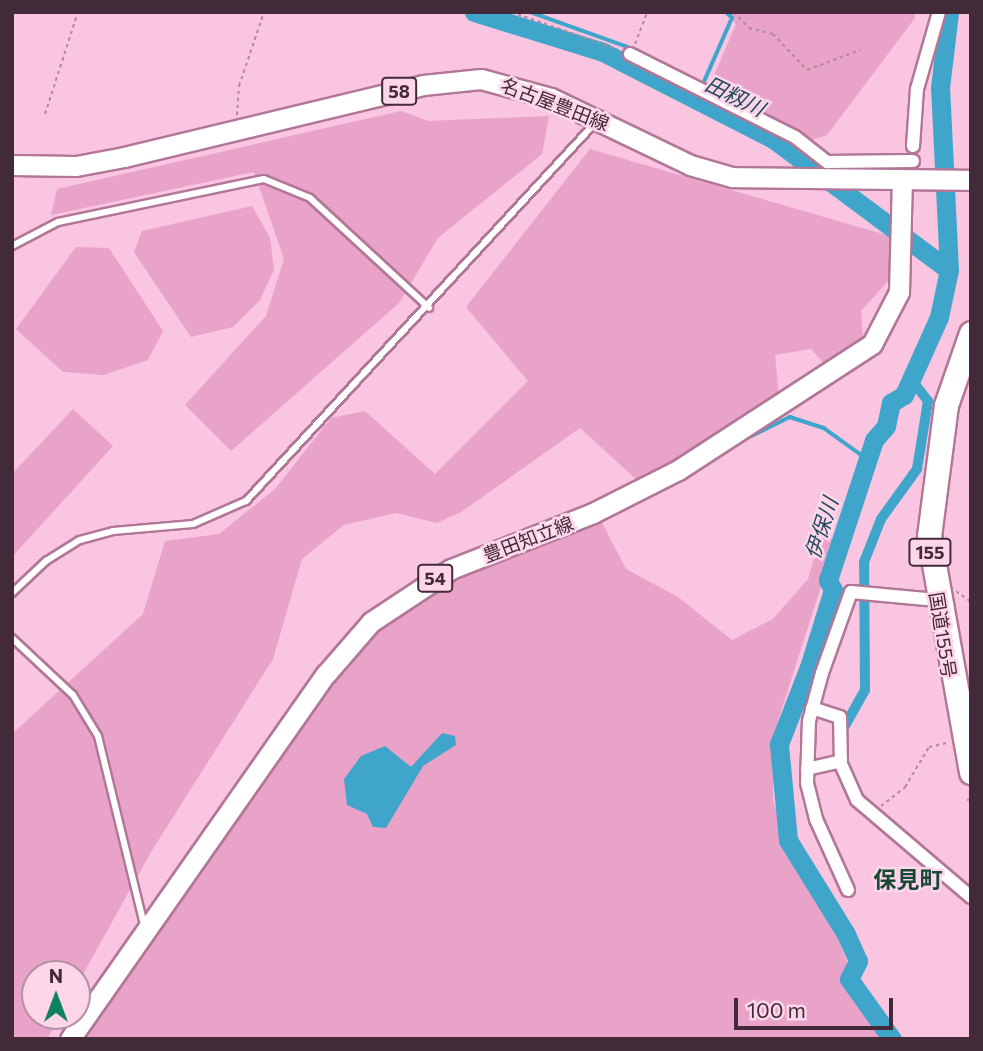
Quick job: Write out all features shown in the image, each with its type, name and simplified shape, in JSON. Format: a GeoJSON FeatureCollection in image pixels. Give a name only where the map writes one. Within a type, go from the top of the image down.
{"type":"FeatureCollection","features":[{"type":"Feature","properties":{"kind":"highway","name":"国道155号"},"geometry":{"type":"LineString","coordinates":[[971,333],[965,364],[946,405],[929,536],[937,600],[962,740],[971,772]]}},
{"type":"Feature","properties":{"kind":"main road","name":"名古屋豊田線"},"geometry":{"type":"LineString","coordinates":[[12,165],[76,166],[461,79],[497,80],[599,119],[690,165],[772,181],[971,180]]}},
{"type":"Feature","properties":{"kind":"main road","name":"豊田知立線"},"geometry":{"type":"LineString","coordinates":[[70,1039],[326,674],[371,622],[451,569],[593,513],[678,470],[832,375],[882,331],[899,292],[903,257],[902,180]]}},
{"type":"Feature","properties":{"kind":"street"},"geometry":{"type":"LineString","coordinates":[[913,146],[916,89],[939,12]]}},
{"type":"Feature","properties":{"kind":"street"},"geometry":{"type":"LineString","coordinates":[[630,54],[796,137],[827,162],[913,161]]}},
{"type":"Feature","properties":{"kind":"street"},"geometry":{"type":"LineString","coordinates":[[848,890],[816,819],[807,769],[813,708],[851,592],[937,600]]}},
{"type":"Feature","properties":{"kind":"street"},"geometry":{"type":"LineString","coordinates":[[813,708],[840,717],[841,761],[857,800],[971,897]]}},
{"type":"Feature","properties":{"kind":"street"},"geometry":{"type":"LineString","coordinates":[[807,769],[841,761]]}},
{"type":"Feature","properties":{"kind":"lane"},"geometry":{"type":"LineString","coordinates":[[12,593],[46,561],[80,541],[113,531],[193,524],[246,501],[429,308],[599,119]]}},
{"type":"Feature","properties":{"kind":"lane"},"geometry":{"type":"LineString","coordinates":[[12,246],[58,222],[264,179],[310,198],[429,308]]}},
{"type":"Feature","properties":{"kind":"lane"},"geometry":{"type":"LineString","coordinates":[[12,638],[73,695],[98,736],[146,931]]}},
{"type":"Feature","properties":{"kind":"path"},"geometry":{"type":"LineString","coordinates":[[44,114],[78,12]]}},
{"type":"Feature","properties":{"kind":"path"},"geometry":{"type":"LineString","coordinates":[[234,131],[239,86],[264,12]]}},
{"type":"Feature","properties":{"kind":"path"},"geometry":{"type":"LineString","coordinates":[[511,12],[630,54],[647,12]]}},
{"type":"Feature","properties":{"kind":"path"},"geometry":{"type":"LineString","coordinates":[[734,12],[749,28],[773,34],[807,69],[860,50]]}},
{"type":"Feature","properties":{"kind":"path"},"geometry":{"type":"LineString","coordinates":[[874,812],[905,787],[929,747],[962,740]]}},
{"type":"Feature","properties":{"kind":"shaded area"},"geometry":{"type":"Polygon","coordinates":[[[726,12],[915,12],[915,18],[827,135],[812,140],[710,85],[736,24],[726,12]]]}},
{"type":"Feature","properties":{"kind":"shaded area"},"geometry":{"type":"Polygon","coordinates":[[[401,111],[428,121],[549,116],[542,154],[438,238],[399,303],[231,451],[185,405],[266,316],[284,259],[254,172],[51,215],[57,189],[401,111]]]}},
{"type":"Feature","properties":{"kind":"shaded area"},"geometry":{"type":"Polygon","coordinates":[[[590,149],[890,236],[896,246],[890,279],[861,311],[863,338],[826,366],[811,349],[775,355],[779,397],[638,481],[580,428],[461,512],[437,523],[396,513],[344,525],[302,559],[273,659],[151,852],[91,960],[21,960],[21,1030],[52,1030],[47,1039],[12,1039],[12,734],[143,614],[165,541],[219,534],[275,489],[331,418],[365,411],[435,474],[528,381],[466,307],[590,149]]]}},
{"type":"Feature","properties":{"kind":"shaded area"},"geometry":{"type":"Polygon","coordinates":[[[252,206],[270,238],[274,270],[260,300],[233,327],[191,337],[134,252],[142,231],[252,206]]]}},
{"type":"Feature","properties":{"kind":"shaded area"},"geometry":{"type":"Polygon","coordinates":[[[76,247],[109,248],[163,331],[148,360],[104,375],[63,372],[16,329],[76,247]]]}},
{"type":"Feature","properties":{"kind":"shaded area"},"geometry":{"type":"Polygon","coordinates":[[[73,409],[113,446],[12,557],[12,474],[73,409]]]}},
{"type":"Feature","properties":{"kind":"shaded area"},"geometry":{"type":"Polygon","coordinates":[[[600,519],[626,569],[678,597],[732,640],[773,619],[808,579],[821,536],[836,540],[774,733],[773,800],[788,854],[829,912],[849,968],[891,1039],[82,1039],[91,1030],[91,1026],[315,703],[379,625],[455,579],[600,519]]]}},
{"type":"Feature","properties":{"kind":"water"},"geometry":{"type":"Polygon","coordinates":[[[442,733],[455,736],[456,745],[423,766],[386,828],[373,827],[367,814],[347,805],[344,779],[361,756],[385,746],[411,767],[442,733]]]}},
{"type":"Feature","properties":{"kind":"waterway","name":"田籾川"},"geometry":{"type":"LineString","coordinates":[[474,12],[603,52],[773,139],[949,270]]}},
{"type":"Feature","properties":{"kind":"waterway"},"geometry":{"type":"LineString","coordinates":[[530,12],[628,47]]}},
{"type":"Feature","properties":{"kind":"waterway"},"geometry":{"type":"LineString","coordinates":[[703,84],[732,18],[725,12]]}},
{"type":"Feature","properties":{"kind":"waterway","name":"伊保川"},"geometry":{"type":"LineString","coordinates":[[892,1039],[849,979],[858,961],[846,934],[788,840],[779,744],[809,667],[833,590],[828,580],[874,440],[886,426],[891,403],[904,395],[939,317],[949,270],[940,88],[949,12]]}},
{"type":"Feature","properties":{"kind":"waterway"},"geometry":{"type":"LineString","coordinates":[[842,731],[865,690],[864,562],[881,519],[917,469],[928,401],[911,379]]}},
{"type":"Feature","properties":{"kind":"waterway"},"geometry":{"type":"LineString","coordinates":[[737,443],[790,417],[824,428],[867,459]]}},
{"type":"Feature","properties":{"kind":"district","name":"保見町"},"geometry":{"type":"Point","coordinates":[908,879]}}]}
